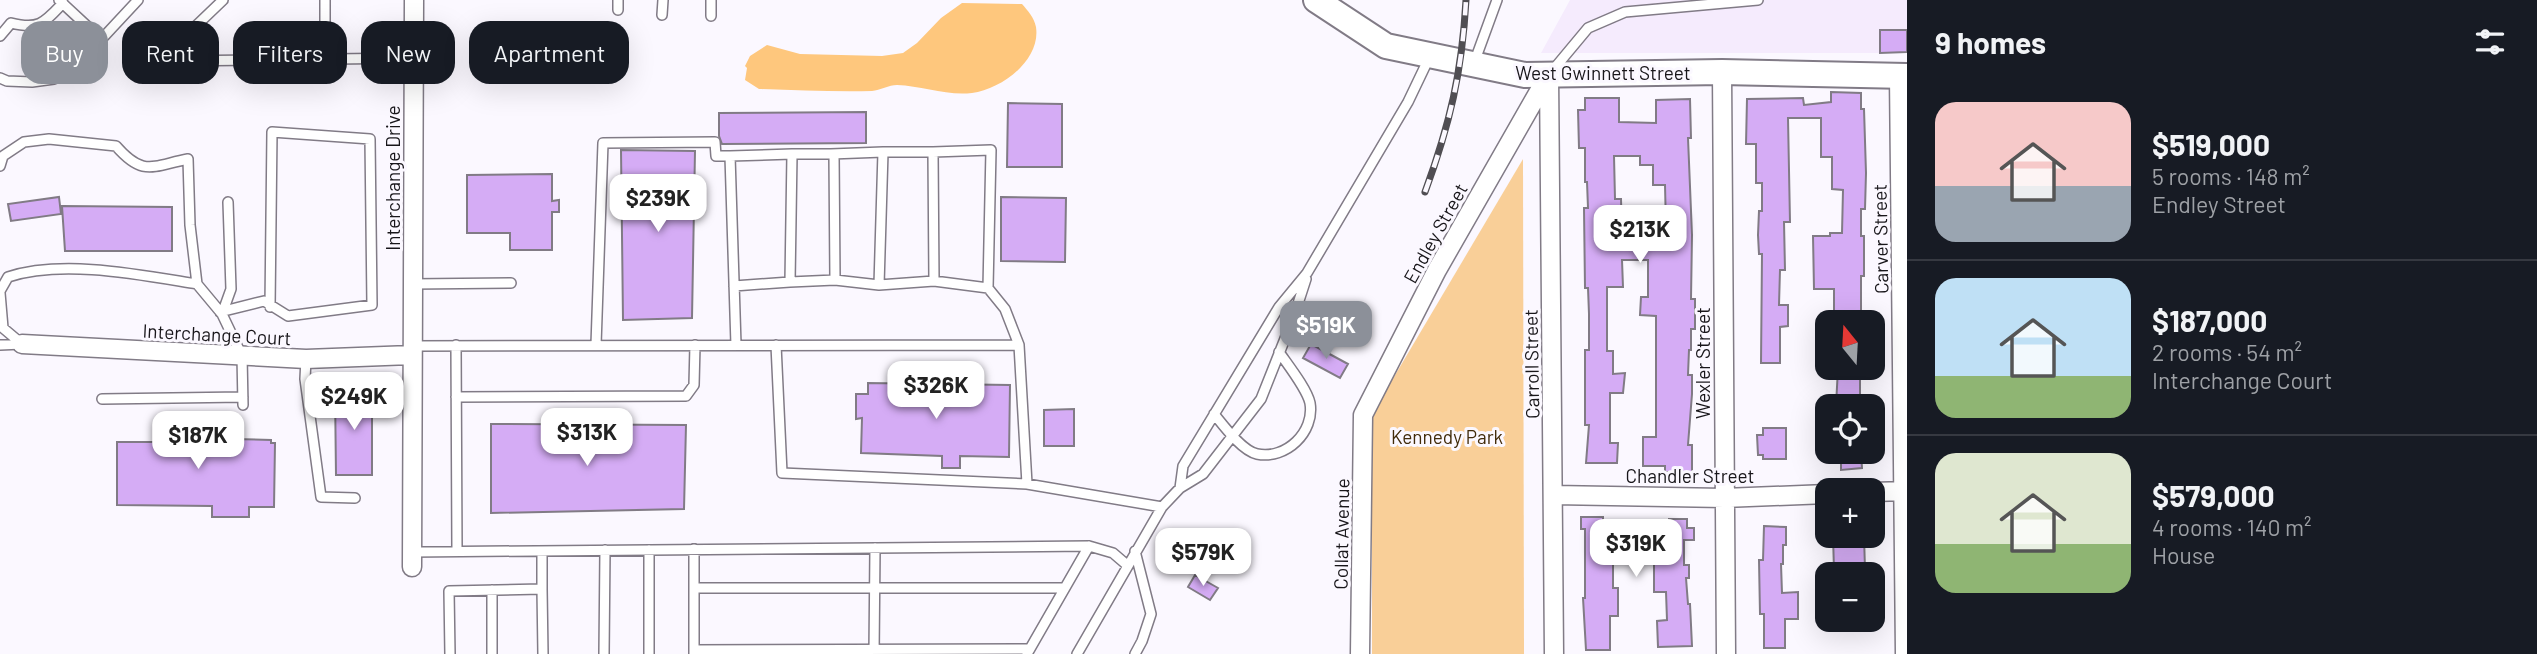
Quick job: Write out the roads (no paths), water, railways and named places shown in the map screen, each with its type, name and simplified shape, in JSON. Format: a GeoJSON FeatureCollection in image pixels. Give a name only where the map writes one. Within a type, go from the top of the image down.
{"type":"FeatureCollection","features":[{"type":"Feature","properties":{"kind":"main road","name":"West Gwinnett Street"},"geometry":{"type":"LineString","coordinates":[[1316,0],[1386,46],[1525,75],[1722,72],[1903,76]]}},
{"type":"Feature","properties":{"kind":"street","name":"Interchange Drive"},"geometry":{"type":"LineString","coordinates":[[414,0],[414,21]]}},
{"type":"Feature","properties":{"kind":"street","name":"Wexler Street"},"geometry":{"type":"LineString","coordinates":[[1722,72],[1726,654]]}},
{"type":"Feature","properties":{"kind":"street","name":"Endley Street"},"geometry":{"type":"LineString","coordinates":[[1363,415],[1437,270],[1549,75]]}},
{"type":"Feature","properties":{"kind":"street","name":"Carroll Street"},"geometry":{"type":"LineString","coordinates":[[1549,75],[1554,654]]}},
{"type":"Feature","properties":{"kind":"street","name":"Carver Street"},"geometry":{"type":"LineString","coordinates":[[1903,76],[1905,654]]}},
{"type":"Feature","properties":{"kind":"street","name":"Interchange Drive"},"geometry":{"type":"LineString","coordinates":[[412,559],[414,84]]}},
{"type":"Feature","properties":{"kind":"street","name":"Interchange Court"},"geometry":{"type":"LineString","coordinates":[[22,344],[306,359],[411,350]]}},
{"type":"Feature","properties":{"kind":"street","name":"Collat Avenue"},"geometry":{"type":"LineString","coordinates":[[1360,654],[1363,415]]}},
{"type":"Feature","properties":{"kind":"street"},"geometry":{"type":"LineString","coordinates":[[1885,492],[1906,491]]}},
{"type":"Feature","properties":{"kind":"street","name":"Chandler Street"},"geometry":{"type":"LineString","coordinates":[[1554,495],[1724,498],[1815,494]]}},
{"type":"Feature","properties":{"kind":"lane"},"geometry":{"type":"LineString","coordinates":[[108,32],[138,0]]}},
{"type":"Feature","properties":{"kind":"lane"},"geometry":{"type":"LineString","coordinates":[[223,0],[175,46],[174,61],[233,60]]}},
{"type":"Feature","properties":{"kind":"lane"},"geometry":{"type":"LineString","coordinates":[[325,0],[325,21]]}},
{"type":"Feature","properties":{"kind":"lane"},"geometry":{"type":"LineString","coordinates":[[662,15],[663,0]]}},
{"type":"Feature","properties":{"kind":"lane"},"geometry":{"type":"LineString","coordinates":[[710,0],[711,16]]}},
{"type":"Feature","properties":{"kind":"lane"},"geometry":{"type":"LineString","coordinates":[[1474,65],[1497,0]]}},
{"type":"Feature","properties":{"kind":"lane"},"geometry":{"type":"LineString","coordinates":[[1549,75],[1588,28],[1625,12],[1648,4],[1758,0]]}},
{"type":"Feature","properties":{"kind":"lane"},"geometry":{"type":"LineString","coordinates":[[0,36],[11,23],[26,27],[37,26],[47,20],[61,2],[82,21]]}},
{"type":"Feature","properties":{"kind":"lane"},"geometry":{"type":"LineString","coordinates":[[1180,488],[1183,466],[1279,307],[1307,273],[1408,102],[1430,55]]}},
{"type":"Feature","properties":{"kind":"lane"},"geometry":{"type":"LineString","coordinates":[[0,78],[21,82]]}},
{"type":"Feature","properties":{"kind":"lane"},"geometry":{"type":"LineString","coordinates":[[221,312],[264,301],[270,307],[288,316],[372,305],[370,139],[272,132],[270,307]]}},
{"type":"Feature","properties":{"kind":"lane"},"geometry":{"type":"LineString","coordinates":[[0,166],[2,156],[24,142],[49,139],[116,146],[128,160],[142,168],[188,159],[190,225],[197,284],[221,312],[242,356],[243,401],[102,399]]}},
{"type":"Feature","properties":{"kind":"lane"},"geometry":{"type":"LineString","coordinates":[[596,345],[603,144],[715,142],[716,156],[991,150],[988,288],[1005,309],[1019,345],[1027,484]]}},
{"type":"Feature","properties":{"kind":"lane"},"geometry":{"type":"LineString","coordinates":[[879,285],[883,152]]}},
{"type":"Feature","properties":{"kind":"lane"},"geometry":{"type":"LineString","coordinates":[[933,152],[934,281]]}},
{"type":"Feature","properties":{"kind":"lane"},"geometry":{"type":"LineString","coordinates":[[790,282],[792,153]]}},
{"type":"Feature","properties":{"kind":"lane"},"geometry":{"type":"LineString","coordinates":[[831,154],[834,154],[835,280]]}},
{"type":"Feature","properties":{"kind":"lane"},"geometry":{"type":"LineString","coordinates":[[730,156],[736,345]]}},
{"type":"Feature","properties":{"kind":"lane"},"geometry":{"type":"LineString","coordinates":[[221,312],[231,289],[228,202]]}},
{"type":"Feature","properties":{"kind":"lane"},"geometry":{"type":"LineString","coordinates":[[22,344],[3,328],[0,292],[8,276],[25,271],[58,269],[130,273],[197,284]]}},
{"type":"Feature","properties":{"kind":"lane"},"geometry":{"type":"LineString","coordinates":[[1077,654],[1162,506],[1180,488],[1203,474],[1261,398],[1307,273]]}},
{"type":"Feature","properties":{"kind":"lane"},"geometry":{"type":"LineString","coordinates":[[734,286],[835,280],[879,285],[934,281],[988,288]]}},
{"type":"Feature","properties":{"kind":"lane"},"geometry":{"type":"LineString","coordinates":[[412,284],[511,283]]}},
{"type":"Feature","properties":{"kind":"lane"},"geometry":{"type":"LineString","coordinates":[[0,345],[22,344]]}},
{"type":"Feature","properties":{"kind":"lane"},"geometry":{"type":"LineString","coordinates":[[411,350],[456,345],[1019,345]]}},
{"type":"Feature","properties":{"kind":"lane"},"geometry":{"type":"LineString","coordinates":[[456,345],[457,551]]}},
{"type":"Feature","properties":{"kind":"lane"},"geometry":{"type":"LineString","coordinates":[[456,397],[686,396],[694,385],[695,345]]}},
{"type":"Feature","properties":{"kind":"lane"},"geometry":{"type":"LineString","coordinates":[[776,345],[782,473],[1027,484],[1162,506]]}},
{"type":"Feature","properties":{"kind":"lane"},"geometry":{"type":"LineString","coordinates":[[1214,414],[1232,436],[1255,454],[1279,453],[1303,436],[1311,417],[1309,400],[1279,352]]}},
{"type":"Feature","properties":{"kind":"lane"},"geometry":{"type":"LineString","coordinates":[[306,359],[305,379],[321,498],[355,498]]}},
{"type":"Feature","properties":{"kind":"lane"},"geometry":{"type":"LineString","coordinates":[[412,559],[457,551],[1089,546],[1113,553],[1127,565]]}},
{"type":"Feature","properties":{"kind":"lane"},"geometry":{"type":"LineString","coordinates":[[694,549],[694,652],[1028,652],[1089,546]]}},
{"type":"Feature","properties":{"kind":"lane"},"geometry":{"type":"LineString","coordinates":[[874,652],[875,548]]}},
{"type":"Feature","properties":{"kind":"lane"},"geometry":{"type":"LineString","coordinates":[[604,654],[605,550]]}},
{"type":"Feature","properties":{"kind":"lane"},"geometry":{"type":"LineString","coordinates":[[649,550],[649,654]]}},
{"type":"Feature","properties":{"kind":"lane"},"geometry":{"type":"LineString","coordinates":[[542,551],[542,654]]}},
{"type":"Feature","properties":{"kind":"lane"},"geometry":{"type":"LineString","coordinates":[[1135,551],[1151,614],[1135,654]]}},
{"type":"Feature","properties":{"kind":"lane"},"geometry":{"type":"LineString","coordinates":[[694,588],[1065,589]]}},
{"type":"Feature","properties":{"kind":"lane"},"geometry":{"type":"LineString","coordinates":[[450,654],[449,591],[542,589]]}},
{"type":"Feature","properties":{"kind":"lane"},"geometry":{"type":"LineString","coordinates":[[492,590],[492,654]]}},
{"type":"Feature","properties":{"kind":"railway"},"geometry":{"type":"LineString","coordinates":[[1425,192],[1453,98],[1466,0]]}},
{"type":"Feature","properties":{"kind":"park label","name":"Kennedy Park"},"geometry":{"type":"Point","coordinates":[1447,436]}}]}
